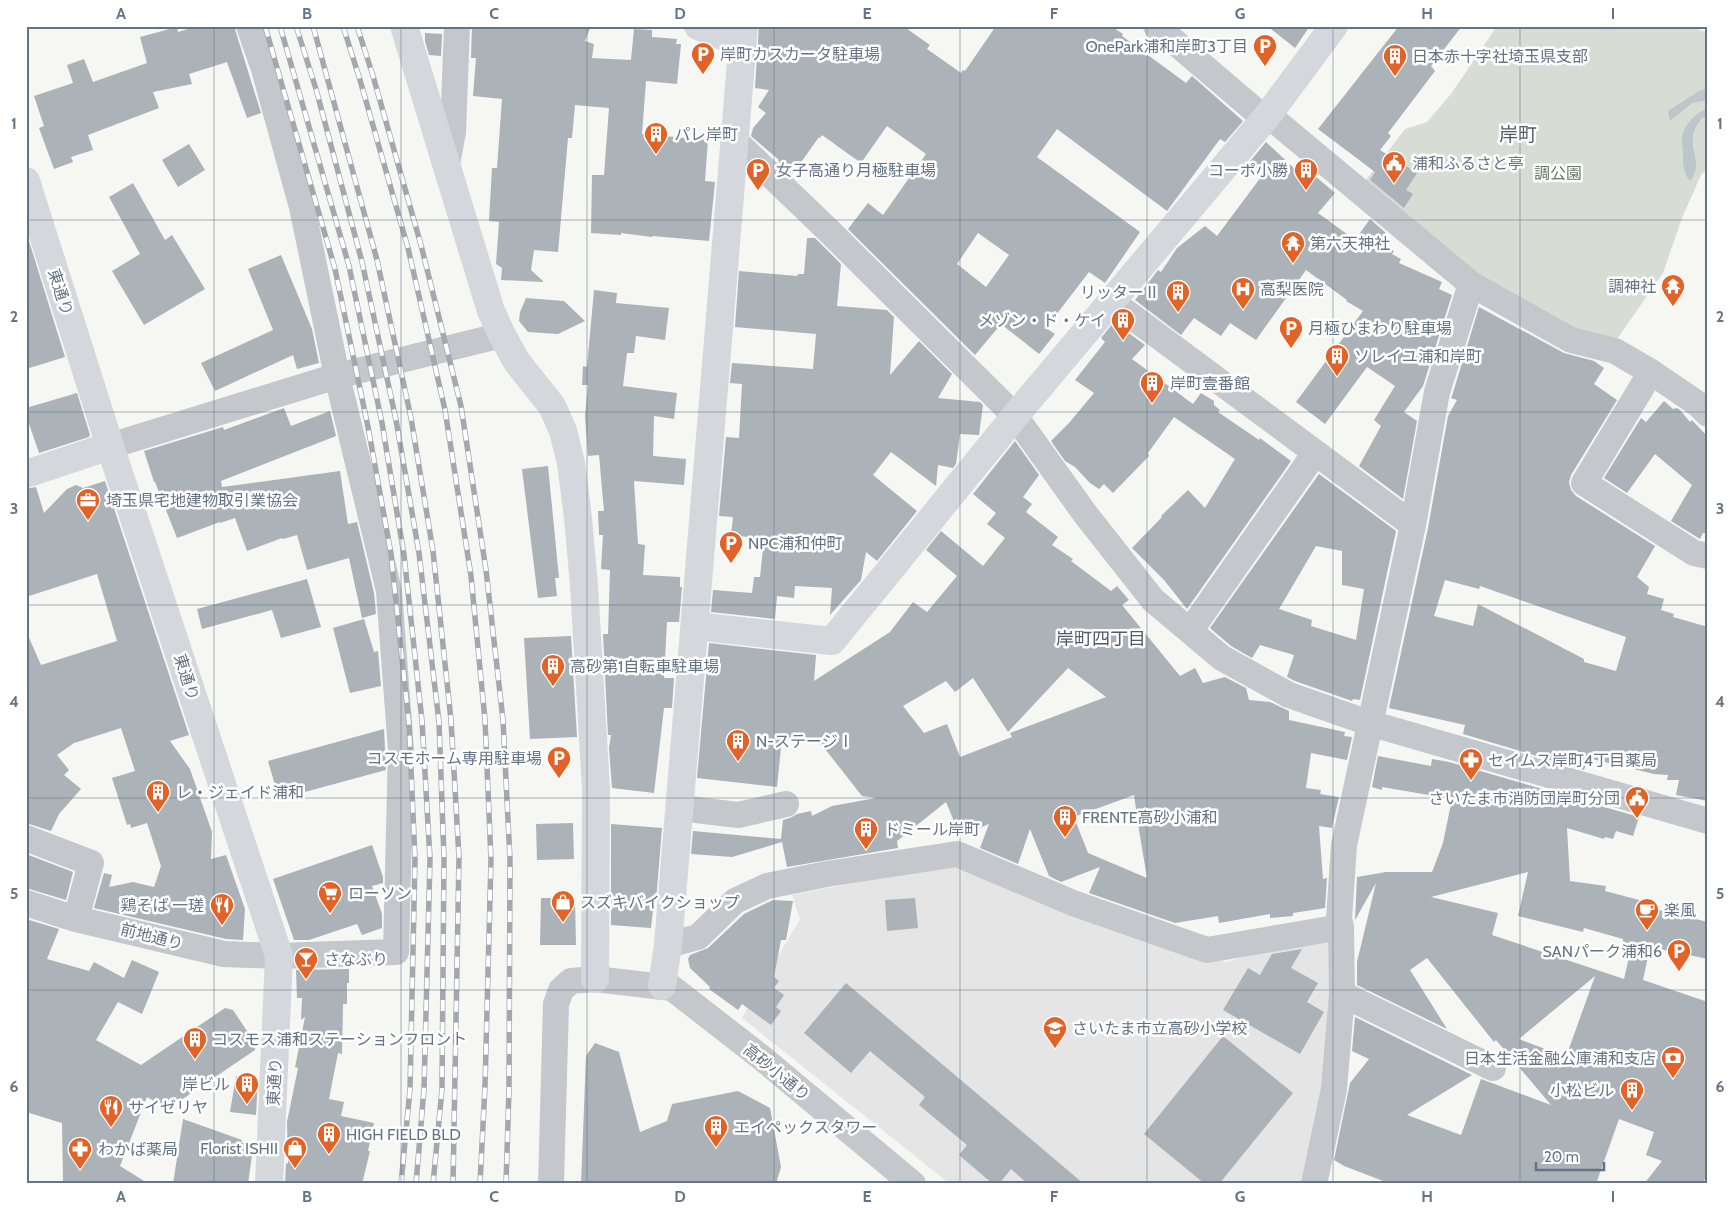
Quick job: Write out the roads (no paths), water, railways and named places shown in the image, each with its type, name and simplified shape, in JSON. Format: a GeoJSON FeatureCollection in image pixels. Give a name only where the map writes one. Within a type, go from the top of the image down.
{"type":"FeatureCollection","features":[{"type":"Feature","properties":{"kind":"street"},"geometry":{"type":"LineString","coordinates":[[249,26],[264,69],[302,207],[342,375]]}},
{"type":"Feature","properties":{"kind":"street"},"geometry":{"type":"LineString","coordinates":[[404,26],[491,311],[517,362],[552,406],[563,431],[571,463],[584,585],[596,789],[595,979]]}},
{"type":"Feature","properties":{"kind":"street"},"geometry":{"type":"LineString","coordinates":[[447,164],[453,132],[457,26]]}},
{"type":"Feature","properties":{"kind":"street"},"geometry":{"type":"LineString","coordinates":[[551,1184],[556,1004],[561,990],[571,981],[595,979],[662,986],[668,945],[736,141],[743,35],[698,26]]}},
{"type":"Feature","properties":{"kind":"street"},"geometry":{"type":"LineString","coordinates":[[1156,26],[1471,284],[1571,340],[1614,351],[1651,372],[1698,404],[1708,414]]}},
{"type":"Feature","properties":{"kind":"street"},"geometry":{"type":"LineString","coordinates":[[695,626],[832,641],[1110,301],[1266,117],[1334,26]]}},
{"type":"Feature","properties":{"kind":"street"},"geometry":{"type":"LineString","coordinates":[[736,141],[1015,416],[1086,515],[1153,600],[1222,658],[1288,695],[1369,723],[1708,821]]}},
{"type":"Feature","properties":{"kind":"street","name":"東通り"},"geometry":{"type":"LineString","coordinates":[[26,181],[110,446],[279,956],[269,1184]]}},
{"type":"Feature","properties":{"kind":"street"},"geometry":{"type":"LineString","coordinates":[[1314,1184],[1334,1089],[1342,994],[1341,927],[1339,919],[1344,845],[1369,723],[1414,525],[1438,392],[1471,284]]}},
{"type":"Feature","properties":{"kind":"street"},"geometry":{"type":"LineString","coordinates":[[1110,301],[1414,525]]}},
{"type":"Feature","properties":{"kind":"street"},"geometry":{"type":"LineString","coordinates":[[26,474],[110,446],[342,375],[502,335]]}},
{"type":"Feature","properties":{"kind":"street"},"geometry":{"type":"LineString","coordinates":[[1651,372],[1584,483],[1694,554],[1708,556]]}},
{"type":"Feature","properties":{"kind":"street","name":"前地通り"},"geometry":{"type":"LineString","coordinates":[[26,902],[76,919],[224,954],[279,956],[396,952],[401,750],[389,591],[342,375]]}},
{"type":"Feature","properties":{"kind":"street"},"geometry":{"type":"LineString","coordinates":[[1190,632],[1315,453]]}},
{"type":"Feature","properties":{"kind":"street"},"geometry":{"type":"LineString","coordinates":[[680,808],[738,816],[786,804]]}},
{"type":"Feature","properties":{"kind":"street"},"geometry":{"type":"LineString","coordinates":[[26,838],[91,863],[76,919]]}},
{"type":"Feature","properties":{"kind":"street"},"geometry":{"type":"LineString","coordinates":[[668,945],[698,937],[735,901],[767,886],[828,874],[957,854],[1073,902],[1207,950],[1341,927]]}},
{"type":"Feature","properties":{"kind":"street","name":"高砂小通り"},"geometry":{"type":"LineString","coordinates":[[662,986],[672,988],[762,1058],[912,1184]]}},
{"type":"Feature","properties":{"kind":"street"},"geometry":{"type":"LineString","coordinates":[[1342,994],[1493,1068]]}},
{"type":"Feature","properties":{"kind":"railway"},"geometry":{"type":"LineString","coordinates":[[265,26],[335,269],[368,427],[391,554],[409,724],[415,859],[410,1089],[401,1184]]}},
{"type":"Feature","properties":{"kind":"railway"},"geometry":{"type":"LineString","coordinates":[[280,26],[349,266],[382,423],[404,555],[422,721],[430,859],[424,1089],[416,1184]]}},
{"type":"Feature","properties":{"kind":"railway"},"geometry":{"type":"LineString","coordinates":[[296,26],[316,89],[362,262],[396,420],[419,553],[439,722],[444,858],[442,1089],[433,1184]]}},
{"type":"Feature","properties":{"kind":"railway"},"geometry":{"type":"LineString","coordinates":[[313,26],[377,260],[411,418],[433,551],[451,720],[459,857],[453,1184]]}},
{"type":"Feature","properties":{"kind":"railway"},"geometry":{"type":"LineString","coordinates":[[343,26],[408,248],[445,410],[471,576],[485,720],[491,860],[485,1086],[480,1184]]}},
{"type":"Feature","properties":{"kind":"railway"},"geometry":{"type":"LineString","coordinates":[[357,26],[421,245],[461,406],[486,570],[503,720],[510,860],[509,1089],[506,1184]]}},
{"type":"Feature","properties":{"kind":"place","name":"OnePark浦和岸町3丁目"},"geometry":{"type":"Point","coordinates":[1265,67]}},
{"type":"Feature","properties":{"kind":"place","name":"岸町カスカータ駐車場"},"geometry":{"type":"Point","coordinates":[703,75]}},
{"type":"Feature","properties":{"kind":"place","name":"日本赤十字社埼玉県支部"},"geometry":{"type":"Point","coordinates":[1395,77]}},
{"type":"Feature","properties":{"kind":"place","name":"パレ岸町"},"geometry":{"type":"Point","coordinates":[656,155]}},
{"type":"Feature","properties":{"kind":"place","name":"浦和ふるさと亭"},"geometry":{"type":"Point","coordinates":[1394,184]}},
{"type":"Feature","properties":{"kind":"place","name":"女子高通り月極駐車場"},"geometry":{"type":"Point","coordinates":[758,191]}},
{"type":"Feature","properties":{"kind":"place","name":"コーポ小勝"},"geometry":{"type":"Point","coordinates":[1306,191]}},
{"type":"Feature","properties":{"kind":"place","name":"第六天神社"},"geometry":{"type":"Point","coordinates":[1293,264]}},
{"type":"Feature","properties":{"kind":"place","name":"調神社"},"geometry":{"type":"Point","coordinates":[1673,307]}},
{"type":"Feature","properties":{"kind":"place","name":"高梨医院"},"geometry":{"type":"Point","coordinates":[1243,310]}},
{"type":"Feature","properties":{"kind":"place","name":"リッターⅡ"},"geometry":{"type":"Point","coordinates":[1178,313]}},
{"type":"Feature","properties":{"kind":"place","name":"メゾン・ド・ケイ"},"geometry":{"type":"Point","coordinates":[1123,341]}},
{"type":"Feature","properties":{"kind":"place","name":"月極ひまわり駐車場"},"geometry":{"type":"Point","coordinates":[1291,349]}},
{"type":"Feature","properties":{"kind":"place","name":"ソレイユ浦和岸町"},"geometry":{"type":"Point","coordinates":[1337,377]}},
{"type":"Feature","properties":{"kind":"place","name":"岸町壹番館"},"geometry":{"type":"Point","coordinates":[1152,404]}},
{"type":"Feature","properties":{"kind":"place","name":"埼玉県宅地建物取引業協会"},"geometry":{"type":"Point","coordinates":[88,521]}},
{"type":"Feature","properties":{"kind":"place","name":"NPC浦和仲町"},"geometry":{"type":"Point","coordinates":[731,564]}},
{"type":"Feature","properties":{"kind":"place","name":"高砂第1自転車駐車場"},"geometry":{"type":"Point","coordinates":[553,687]}},
{"type":"Feature","properties":{"kind":"place","name":"N-ステージⅠ"},"geometry":{"type":"Point","coordinates":[738,762]}},
{"type":"Feature","properties":{"kind":"place","name":"コスモホーム専用駐車場"},"geometry":{"type":"Point","coordinates":[559,779]}},
{"type":"Feature","properties":{"kind":"place","name":"セイムス岸町4丁目薬局"},"geometry":{"type":"Point","coordinates":[1471,781]}},
{"type":"Feature","properties":{"kind":"place","name":"レ・ジェイド浦和"},"geometry":{"type":"Point","coordinates":[158,813]}},
{"type":"Feature","properties":{"kind":"place","name":"さいたま市消防団岸町分団"},"geometry":{"type":"Point","coordinates":[1637,819]}},
{"type":"Feature","properties":{"kind":"place","name":"FRENTE高砂小浦和"},"geometry":{"type":"Point","coordinates":[1065,838]}},
{"type":"Feature","properties":{"kind":"place","name":"ドミール岸町"},"geometry":{"type":"Point","coordinates":[866,850]}},
{"type":"Feature","properties":{"kind":"place","name":"ローソン"},"geometry":{"type":"Point","coordinates":[330,914]}},
{"type":"Feature","properties":{"kind":"place","name":"スズキバイクショップ"},"geometry":{"type":"Point","coordinates":[563,923]}},
{"type":"Feature","properties":{"kind":"place","name":"鶏そば 一瑳"},"geometry":{"type":"Point","coordinates":[222,926]}},
{"type":"Feature","properties":{"kind":"place","name":"楽風"},"geometry":{"type":"Point","coordinates":[1647,931]}},
{"type":"Feature","properties":{"kind":"place","name":"SANパーク浦和6"},"geometry":{"type":"Point","coordinates":[1679,972]}},
{"type":"Feature","properties":{"kind":"place","name":"さなぶり"},"geometry":{"type":"Point","coordinates":[306,980]}},
{"type":"Feature","properties":{"kind":"place","name":"さいたま市立高砂小学校"},"geometry":{"type":"Point","coordinates":[1055,1049]}},
{"type":"Feature","properties":{"kind":"place","name":"コスモス浦和ステーションフロント"},"geometry":{"type":"Point","coordinates":[195,1060]}},
{"type":"Feature","properties":{"kind":"place","name":"日本生活金融公庫浦和支店"},"geometry":{"type":"Point","coordinates":[1673,1079]}},
{"type":"Feature","properties":{"kind":"place","name":"岸ビル"},"geometry":{"type":"Point","coordinates":[247,1105]}},
{"type":"Feature","properties":{"kind":"place","name":"小松ビル"},"geometry":{"type":"Point","coordinates":[1632,1111]}},
{"type":"Feature","properties":{"kind":"place","name":"サイゼリヤ"},"geometry":{"type":"Point","coordinates":[111,1128]}},
{"type":"Feature","properties":{"kind":"place","name":"エイペックスタワー"},"geometry":{"type":"Point","coordinates":[716,1148]}},
{"type":"Feature","properties":{"kind":"place","name":"HIGH FIELD BLD"},"geometry":{"type":"Point","coordinates":[329,1155]}},
{"type":"Feature","properties":{"kind":"place","name":"Florist ISHII"},"geometry":{"type":"Point","coordinates":[295,1169]}},
{"type":"Feature","properties":{"kind":"place","name":"わかば薬局"},"geometry":{"type":"Point","coordinates":[80,1170]}},
{"type":"Feature","properties":{"kind":"district","name":"岸町"},"geometry":{"type":"Point","coordinates":[1518,134]}},
{"type":"Feature","properties":{"kind":"district","name":"岸町四丁目"},"geometry":{"type":"Point","coordinates":[1101,639]}},
{"type":"Feature","properties":{"kind":"park label","name":"調公園"},"geometry":{"type":"Point","coordinates":[1558,173]}}]}
